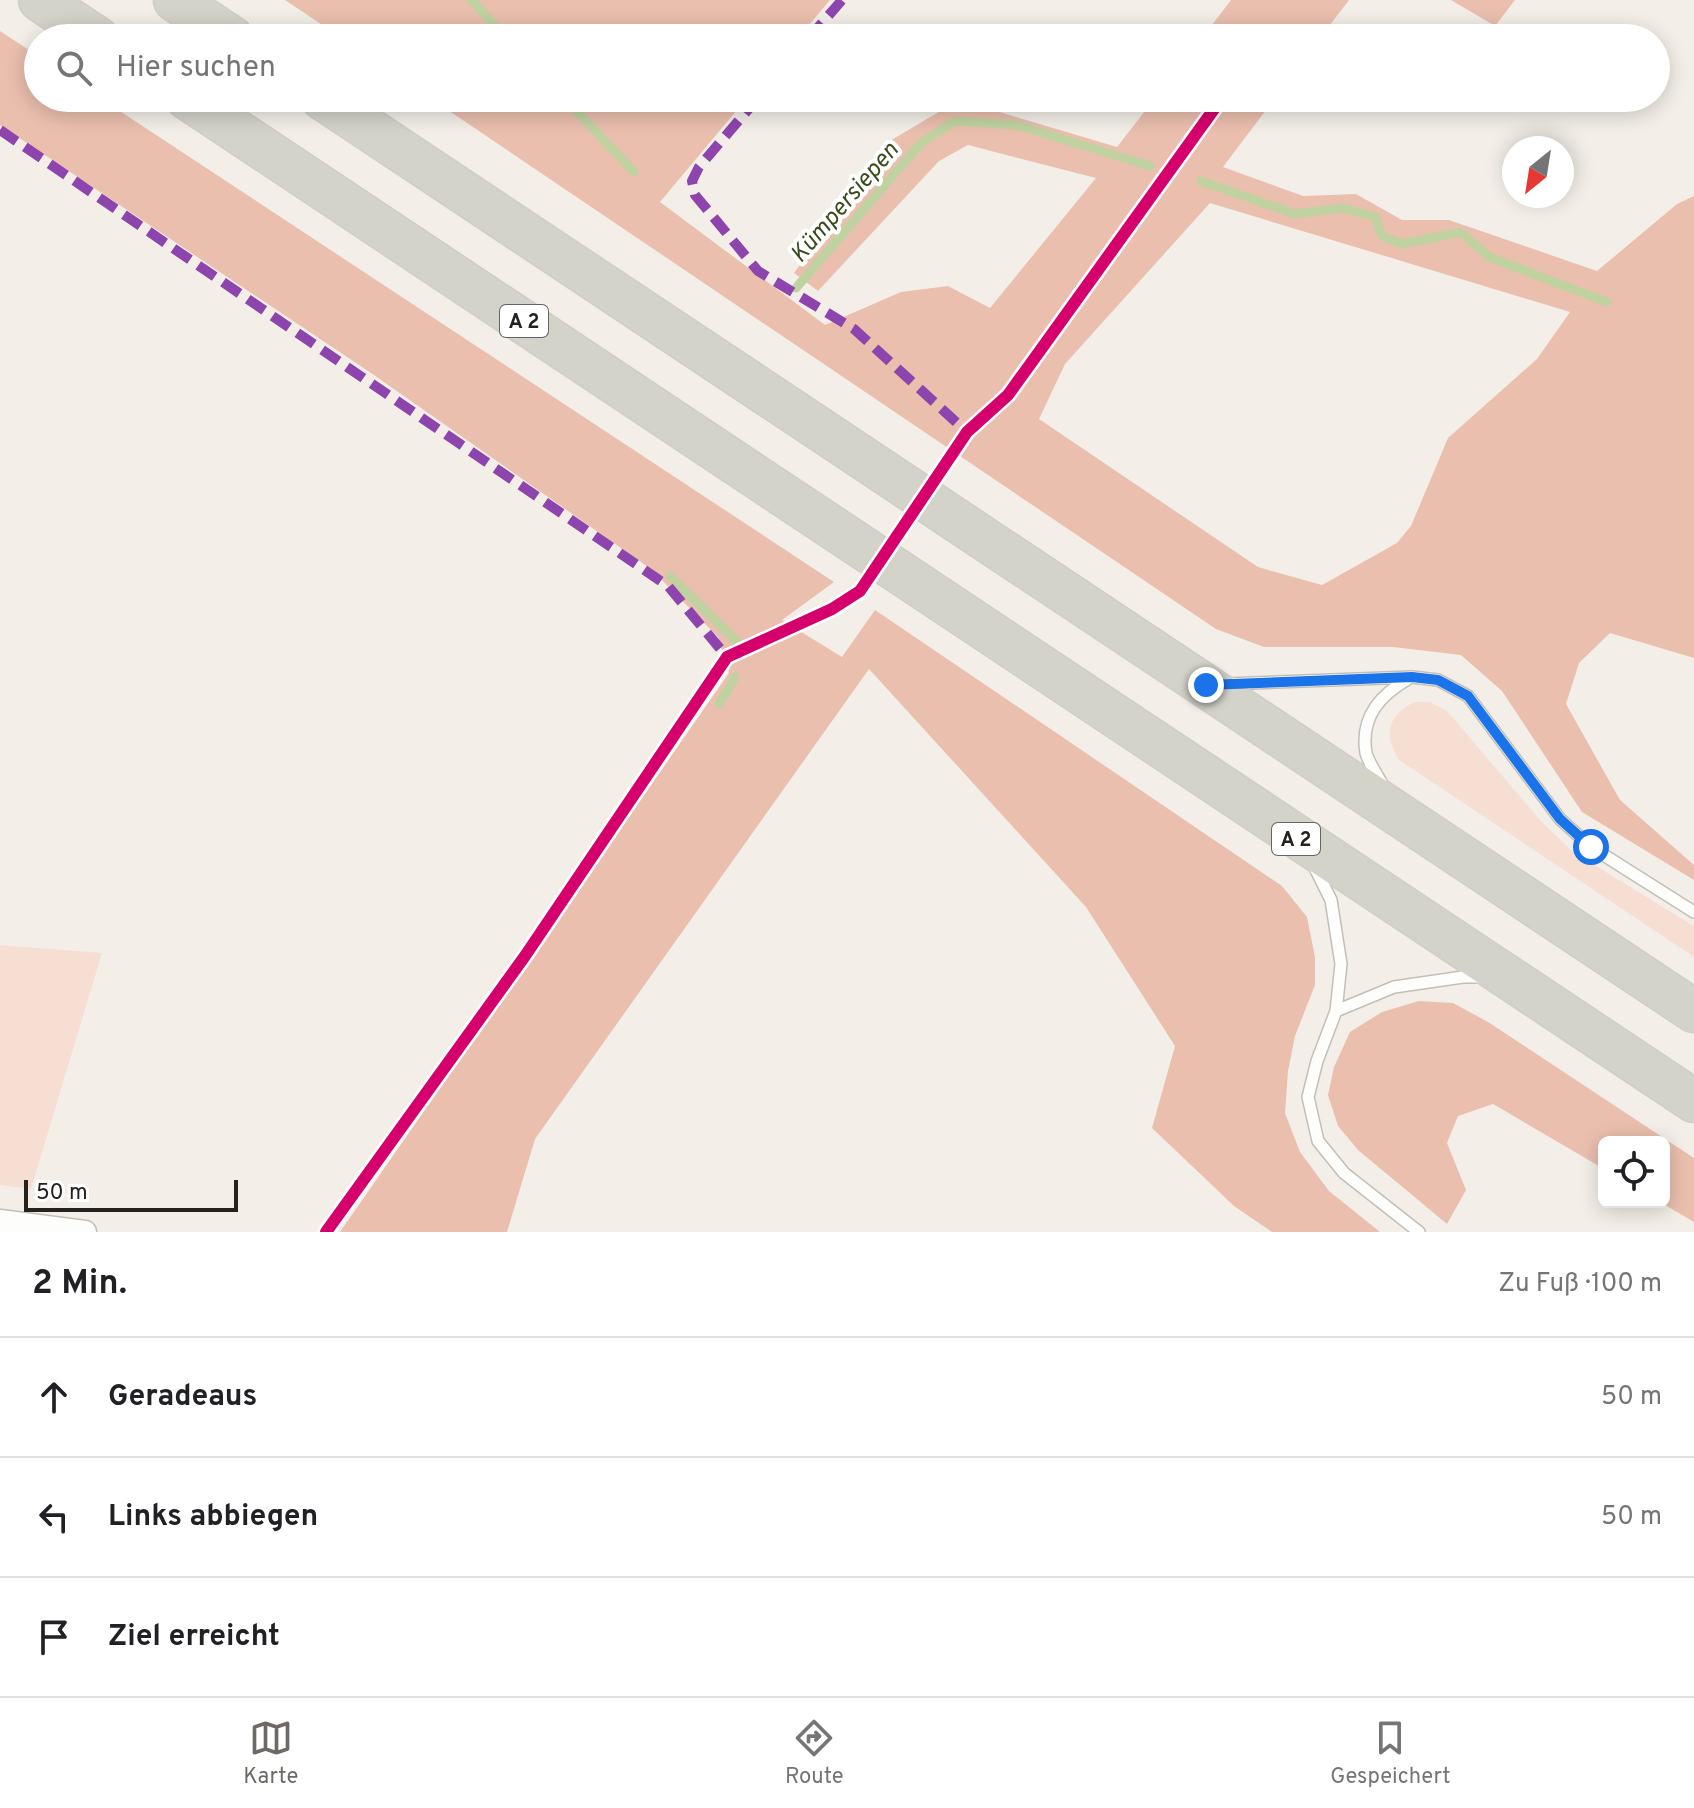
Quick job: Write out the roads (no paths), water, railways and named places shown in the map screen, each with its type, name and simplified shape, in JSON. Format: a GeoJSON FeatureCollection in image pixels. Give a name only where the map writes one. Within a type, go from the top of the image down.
{"type":"FeatureCollection","features":[{"type":"Feature","properties":{"kind":"highway"},"geometry":{"type":"LineString","coordinates":[[40,0],[76,24]]}},
{"type":"Feature","properties":{"kind":"highway"},"geometry":{"type":"LineString","coordinates":[[175,0],[211,24]]}},
{"type":"Feature","properties":{"kind":"highway","name":"A 2"},"geometry":{"type":"LineString","coordinates":[[208,112],[1694,1101]]}},
{"type":"Feature","properties":{"kind":"highway"},"geometry":{"type":"LineString","coordinates":[[343,112],[1694,1011]]}},
{"type":"Feature","properties":{"kind":"street"},"geometry":{"type":"LineString","coordinates":[[0,1221],[85,1232]]}},
{"type":"Feature","properties":{"kind":"lane"},"geometry":{"type":"LineString","coordinates":[[1400,817],[1366,754],[1367,730],[1375,704],[1386,691],[1412,677]]}},
{"type":"Feature","properties":{"kind":"lane"},"geometry":{"type":"LineString","coordinates":[[1206,685],[1412,677],[1438,680],[1468,696],[1560,819],[1591,847],[1694,912]]}},
{"type":"Feature","properties":{"kind":"lane"},"geometry":{"type":"LineString","coordinates":[[1301,842],[1331,900],[1341,964],[1336,1011],[1317,1061],[1308,1097],[1318,1141],[1344,1173],[1419,1232]]}},
{"type":"Feature","properties":{"kind":"lane"},"geometry":{"type":"LineString","coordinates":[[1336,1011],[1394,987],[1463,977],[1509,978]]}},
{"type":"Feature","properties":{"kind":"waterway"},"geometry":{"type":"LineString","coordinates":[[471,0],[494,24]]}},
{"type":"Feature","properties":{"kind":"waterway"},"geometry":{"type":"LineString","coordinates":[[577,112],[634,172]]}},
{"type":"Feature","properties":{"kind":"waterway","name":"Kümpersiepen"},"geometry":{"type":"LineString","coordinates":[[796,288],[921,143],[955,121],[1017,125],[1150,166]]}},
{"type":"Feature","properties":{"kind":"waterway","name":"Kümpersiepen"},"geometry":{"type":"LineString","coordinates":[[1201,181],[1295,214],[1343,208],[1375,217],[1382,236],[1403,244],[1461,232],[1489,257],[1607,302]]}},
{"type":"Feature","properties":{"kind":"waterway"},"geometry":{"type":"LineString","coordinates":[[670,576],[736,641]]}},
{"type":"Feature","properties":{"kind":"waterway"},"geometry":{"type":"LineString","coordinates":[[719,704],[735,677]]}}]}
